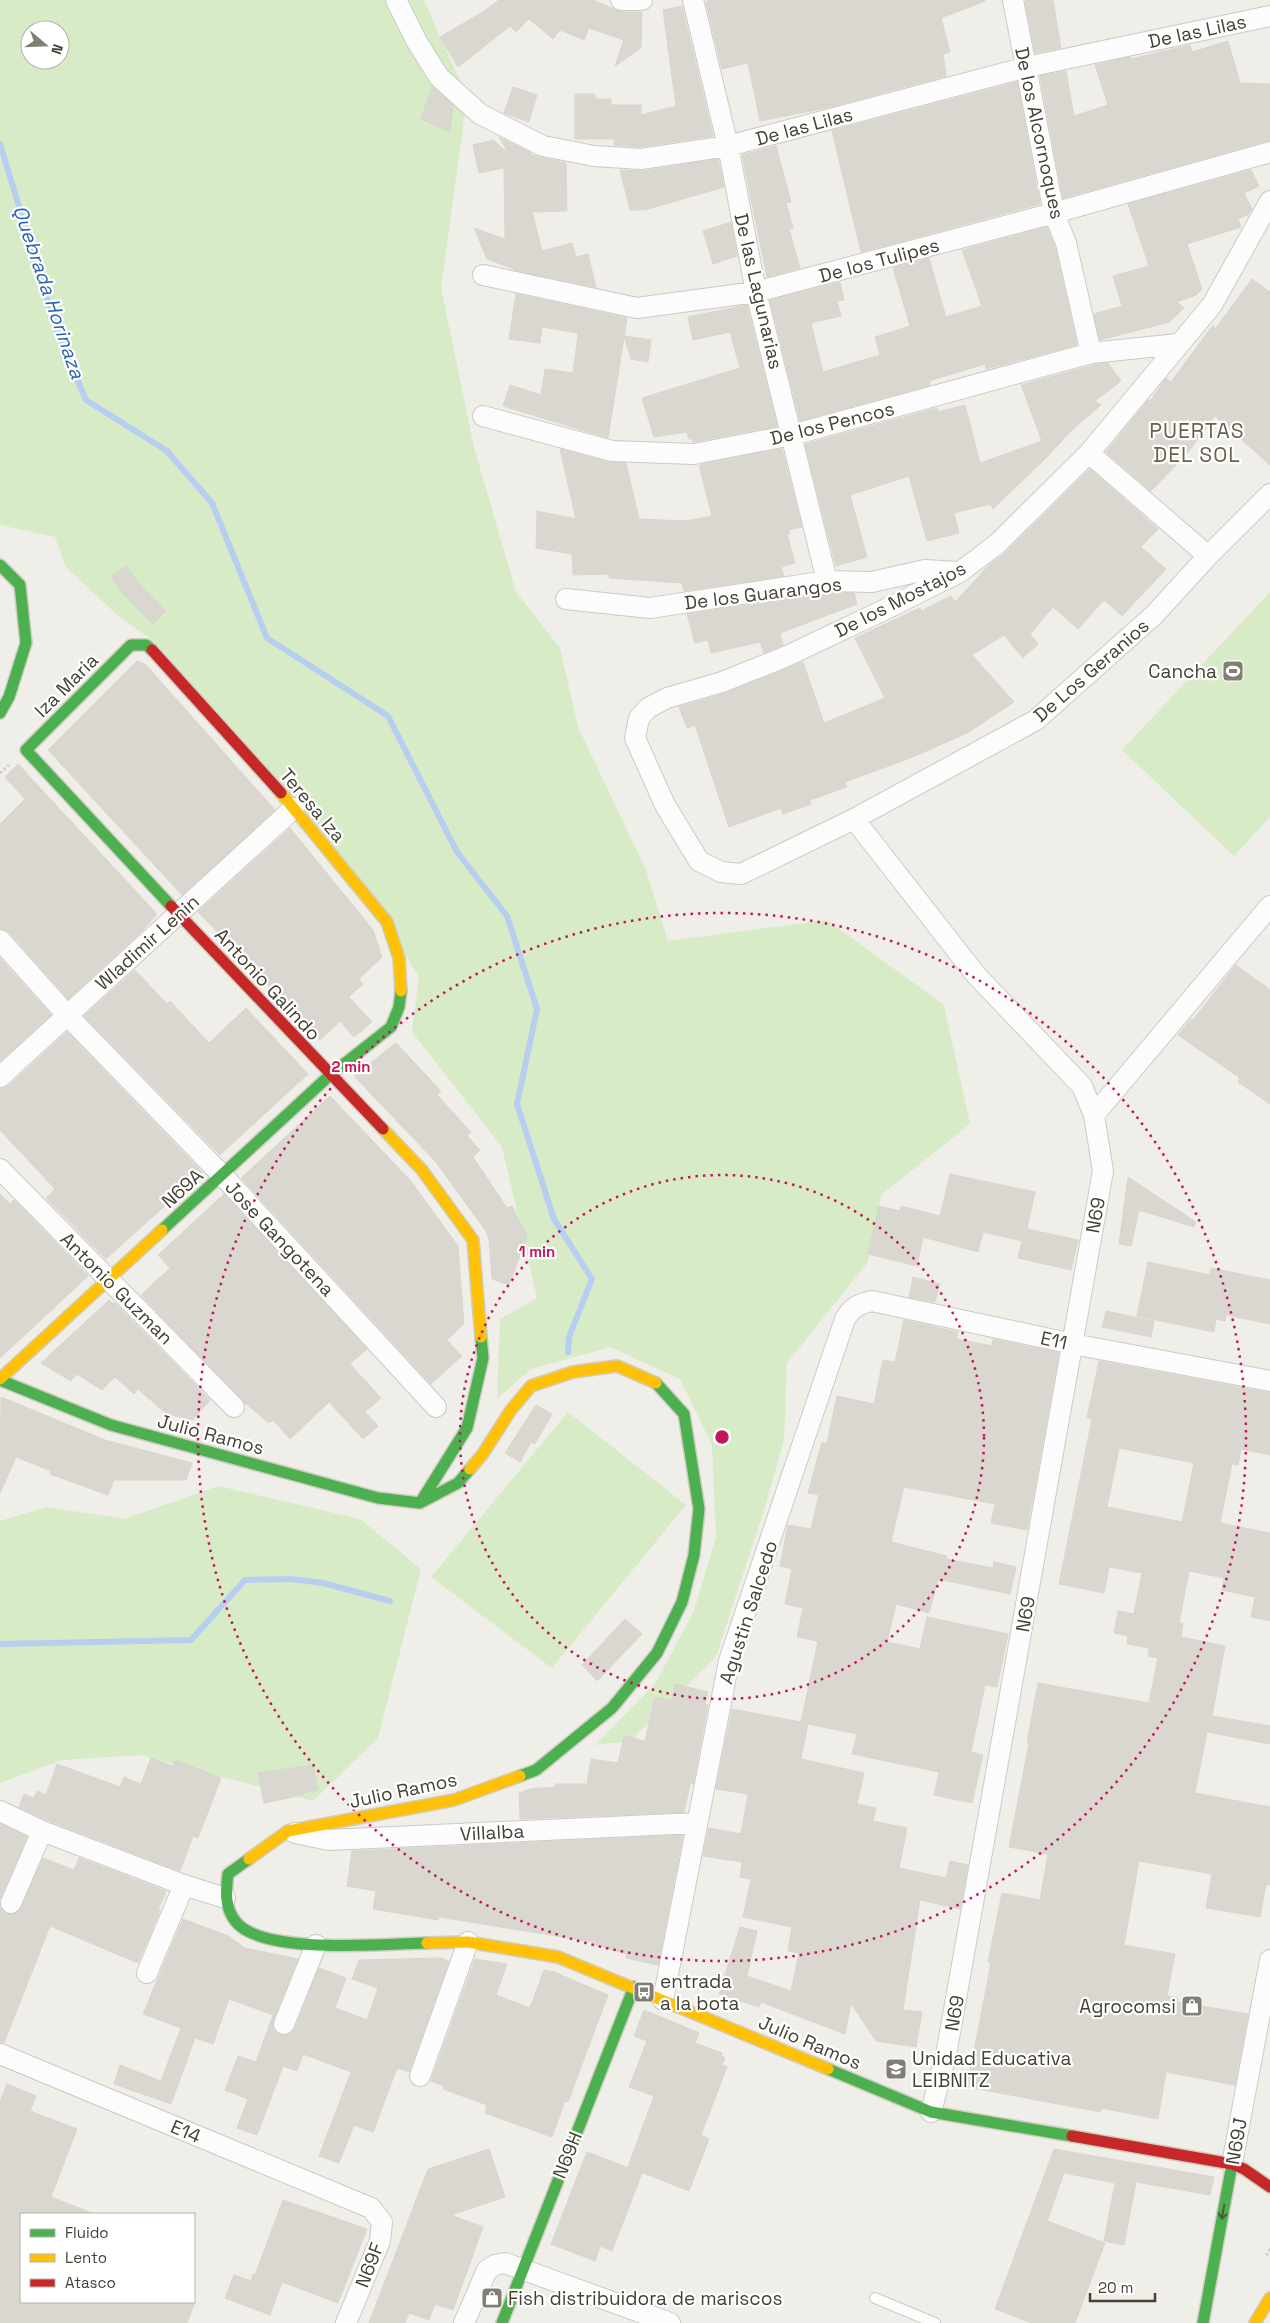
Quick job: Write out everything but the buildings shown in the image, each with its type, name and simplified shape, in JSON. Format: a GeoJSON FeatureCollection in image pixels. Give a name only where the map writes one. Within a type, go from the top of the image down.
{"type":"FeatureCollection","features":[{"type":"Feature","properties":{"kind":"main road"},"geometry":{"type":"LineString","coordinates":[[0,565],[20,586],[26,643],[9,697],[0,713]]}},
{"type":"Feature","properties":{"kind":"main road","name":"Iza Maria"},"geometry":{"type":"LineString","coordinates":[[26,750],[131,645]]}},
{"type":"Feature","properties":{"kind":"main road","name":"Teresa Iza"},"geometry":{"type":"LineString","coordinates":[[131,645],[146,645],[158,653],[294,808],[387,922],[399,958],[401,988],[399,1007],[390,1027]]}},
{"type":"Feature","properties":{"kind":"main road","name":"Antonio Galindo"},"geometry":{"type":"LineString","coordinates":[[26,750],[178,914],[422,1170],[473,1240],[483,1358],[467,1428],[420,1503]]}},
{"type":"Feature","properties":{"kind":"main road","name":"N69A"},"geometry":{"type":"LineString","coordinates":[[0,1379],[330,1075],[390,1027]]}},
{"type":"Feature","properties":{"kind":"main road","name":"Julio Ramos"},"geometry":{"type":"LineString","coordinates":[[0,1379],[111,1425],[378,1498],[420,1503],[458,1483],[482,1455],[511,1410],[531,1386],[573,1372],[617,1366],[656,1383],[684,1414],[699,1509],[694,1555],[682,1602],[657,1653],[612,1708],[536,1770],[454,1800],[288,1831],[228,1874],[224,1898],[234,1921],[249,1933],[282,1941],[316,1945],[468,1942],[558,1957],[931,2112],[1232,2164],[1244,2168],[1270,2187]]}},
{"type":"Feature","properties":{"kind":"main road","name":"N69H"},"geometry":{"type":"LineString","coordinates":[[502,2323],[634,1987]]}},
{"type":"Feature","properties":{"kind":"main road","name":"N69J"},"geometry":{"type":"LineString","coordinates":[[1203,2323],[1232,2164]]}},
{"type":"Feature","properties":{"kind":"main road"},"geometry":{"type":"LineString","coordinates":[[1254,2323],[1270,2298]]}},
{"type":"Feature","properties":{"kind":"street","name":"De las Lilas"},"geometry":{"type":"LineString","coordinates":[[396,0],[439,77],[480,114],[543,146],[594,156],[641,159],[728,146],[1026,67],[1270,16]]}},
{"type":"Feature","properties":{"kind":"street"},"geometry":{"type":"LineString","coordinates":[[621,0],[642,0]]}},
{"type":"Feature","properties":{"kind":"street","name":"De las Lagunarias"},"geometry":{"type":"LineString","coordinates":[[693,0],[728,146],[756,292],[827,581]]}},
{"type":"Feature","properties":{"kind":"street","name":"De los Alcornoques"},"geometry":{"type":"LineString","coordinates":[[1013,0],[1054,213],[1066,243],[1091,353]]}},
{"type":"Feature","properties":{"kind":"street","name":"De los Tulipes"},"geometry":{"type":"LineString","coordinates":[[483,274],[637,308],[756,292],[1054,213],[1270,152]]}},
{"type":"Feature","properties":{"kind":"street","name":"De los Mostajos"},"geometry":{"type":"LineString","coordinates":[[741,874],[721,872],[700,861],[665,805],[635,738],[639,718],[648,708],[667,698],[722,682],[785,658],[960,572],[997,544],[1089,453],[1212,305],[1270,201]]}},
{"type":"Feature","properties":{"kind":"street","name":"De los Pencos"},"geometry":{"type":"LineString","coordinates":[[483,416],[612,451],[694,454],[792,436],[1091,353],[1178,344]]}},
{"type":"Feature","properties":{"kind":"street"},"geometry":{"type":"LineString","coordinates":[[1089,453],[1208,556]]}},
{"type":"Feature","properties":{"kind":"street","name":"De Los Geranios"},"geometry":{"type":"LineString","coordinates":[[741,874],[854,818],[1036,720],[1154,615],[1208,556],[1270,494]]}},
{"type":"Feature","properties":{"kind":"street","name":"De los Guarangos"},"geometry":{"type":"LineString","coordinates":[[566,599],[650,608],[827,581],[872,582],[925,570],[960,572]]}},
{"type":"Feature","properties":{"kind":"street","name":"Wladimir Lenin"},"geometry":{"type":"LineString","coordinates":[[0,1077],[294,808]]}},
{"type":"Feature","properties":{"kind":"street"},"geometry":{"type":"LineString","coordinates":[[854,818],[976,975],[1082,1086],[1094,1115],[1270,906]]}},
{"type":"Feature","properties":{"kind":"street","name":"Jose Gangotena"},"geometry":{"type":"LineString","coordinates":[[0,940],[67,1014],[222,1175],[436,1407]]}},
{"type":"Feature","properties":{"kind":"street","name":"N69"},"geometry":{"type":"LineString","coordinates":[[931,2112],[946,2054],[1103,1171],[1094,1115]]}},
{"type":"Feature","properties":{"kind":"street","name":"Antonio Guzman"},"geometry":{"type":"LineString","coordinates":[[0,1169],[234,1406]]}},
{"type":"Feature","properties":{"kind":"street","name":"E11"},"geometry":{"type":"LineString","coordinates":[[845,1319],[851,1309],[860,1303],[872,1301],[1073,1344],[1270,1381]]}},
{"type":"Feature","properties":{"kind":"street","name":"Agustin Salcedo"},"geometry":{"type":"LineString","coordinates":[[662,2000],[729,1661],[784,1504],[845,1319]]}},
{"type":"Feature","properties":{"kind":"street"},"geometry":{"type":"LineString","coordinates":[[0,1812],[42,1831],[184,1885],[224,1898]]}},
{"type":"Feature","properties":{"kind":"street","name":"Villalba"},"geometry":{"type":"LineString","coordinates":[[288,1831],[329,1840],[696,1823]]}},
{"type":"Feature","properties":{"kind":"street"},"geometry":{"type":"LineString","coordinates":[[11,1903],[42,1831]]}},
{"type":"Feature","properties":{"kind":"street"},"geometry":{"type":"LineString","coordinates":[[147,1973],[184,1885]]}},
{"type":"Feature","properties":{"kind":"street"},"geometry":{"type":"LineString","coordinates":[[420,2076],[468,1942]]}},
{"type":"Feature","properties":{"kind":"street"},"geometry":{"type":"LineString","coordinates":[[284,2024],[316,1945]]}},
{"type":"Feature","properties":{"kind":"street","name":"N69J"},"geometry":{"type":"LineString","coordinates":[[1232,2164],[1270,1960]]}},
{"type":"Feature","properties":{"kind":"street","name":"E14"},"geometry":{"type":"LineString","coordinates":[[0,2054],[371,2208]]}},
{"type":"Feature","properties":{"kind":"street","name":"N69F"},"geometry":{"type":"LineString","coordinates":[[346,2323],[380,2241],[382,2222],[371,2208]]}},
{"type":"Feature","properties":{"kind":"street"},"geometry":{"type":"LineString","coordinates":[[464,2323],[487,2270],[495,2265],[505,2263],[670,2323]]}},
{"type":"Feature","properties":{"kind":"lane"},"geometry":{"type":"LineString","coordinates":[[875,2298],[935,2323]]}},
{"type":"Feature","properties":{"kind":"path"},"geometry":{"type":"LineString","coordinates":[[1270,2249],[1267,2254],[1270,2256]]}},
{"type":"Feature","properties":{"kind":"green space"},"geometry":{"type":"Polygon","coordinates":[[[0,0],[424,0],[467,97],[441,288],[474,447],[516,592],[560,648],[578,727],[646,870],[668,941],[827,920],[944,1005],[970,1124],[881,1195],[868,1262],[787,1363],[784,1440],[765,1507],[716,1657],[630,1741],[595,1745],[655,1684],[694,1611],[716,1537],[712,1445],[680,1379],[610,1347],[531,1369],[497,1399],[500,1319],[537,1298],[502,1147],[412,1032],[419,977],[382,916],[151,639],[117,615],[66,567],[55,537],[0,525],[0,0]]]}},
{"type":"Feature","properties":{"kind":"green space","name":"Cancha"},"geometry":{"type":"Polygon","coordinates":[[[1270,592],[1270,817],[1234,856],[1122,750],[1270,592]]]}},
{"type":"Feature","properties":{"kind":"green space"},"geometry":{"type":"Polygon","coordinates":[[[568,1412],[686,1505],[552,1668],[431,1577],[568,1412]]]}},
{"type":"Feature","properties":{"kind":"green space"},"geometry":{"type":"Polygon","coordinates":[[[218,1486],[360,1519],[421,1569],[378,1738],[313,1801],[140,1755],[62,1760],[0,1783],[0,1521],[46,1507],[125,1519],[218,1486]]]}},
{"type":"Feature","properties":{"kind":"waterway","name":"Quebrada Horinaza"},"geometry":{"type":"LineString","coordinates":[[0,144],[57,331],[86,400],[167,451],[212,503],[267,638],[388,716],[457,852],[507,916],[537,1009],[517,1104],[554,1219],[592,1279],[569,1337],[568,1352]]}},
{"type":"Feature","properties":{"kind":"waterway","name":"Quebrada Horinaza"},"geometry":{"type":"LineString","coordinates":[[0,1644],[191,1640],[245,1580],[291,1579],[323,1583],[390,1601]]}},
{"type":"Feature","properties":{"kind":"traffic: fast"},"geometry":{"type":"LineString","coordinates":[[0,565],[20,585],[26,643],[9,697],[0,713]]}},
{"type":"Feature","properties":{"kind":"traffic: fast"},"geometry":{"type":"LineString","coordinates":[[152,650],[146,645],[131,645],[26,750],[171,906]]}},
{"type":"Feature","properties":{"kind":"traffic: fast"},"geometry":{"type":"LineString","coordinates":[[162,1230],[330,1075],[391,1027],[399,1007],[401,991]]}},
{"type":"Feature","properties":{"kind":"traffic: fast"},"geometry":{"type":"LineString","coordinates":[[420,1503],[467,1428],[483,1358],[481,1337]]}},
{"type":"Feature","properties":{"kind":"traffic: fast"},"geometry":{"type":"LineString","coordinates":[[0,1380],[111,1425],[378,1498],[420,1503],[458,1483],[470,1469]]}},
{"type":"Feature","properties":{"kind":"traffic: fast"},"geometry":{"type":"LineString","coordinates":[[520,1776],[536,1770],[612,1708],[657,1653],[682,1602],[694,1555],[699,1509],[684,1414],[656,1383]]}},
{"type":"Feature","properties":{"kind":"traffic: fast"},"geometry":{"type":"LineString","coordinates":[[249,1859],[228,1874],[226,1893],[229,1911],[232,1916],[236,1922],[250,1932],[271,1939],[326,1945],[427,1943]]}},
{"type":"Feature","properties":{"kind":"traffic: fast"},"geometry":{"type":"LineString","coordinates":[[502,2323],[634,1987]]}},
{"type":"Feature","properties":{"kind":"traffic: fast"},"geometry":{"type":"LineString","coordinates":[[828,2069],[931,2112],[1072,2136]]}},
{"type":"Feature","properties":{"kind":"traffic: fast"},"geometry":{"type":"LineString","coordinates":[[1203,2323],[1232,2164]]}},
{"type":"Feature","properties":{"kind":"traffic: slow"},"geometry":{"type":"LineString","coordinates":[[281,793],[387,922],[399,958],[401,991]]}},
{"type":"Feature","properties":{"kind":"traffic: slow"},"geometry":{"type":"LineString","coordinates":[[383,1129],[422,1170],[473,1240],[481,1337]]}},
{"type":"Feature","properties":{"kind":"traffic: slow"},"geometry":{"type":"LineString","coordinates":[[0,1379],[162,1230]]}},
{"type":"Feature","properties":{"kind":"traffic: slow"},"geometry":{"type":"LineString","coordinates":[[470,1469],[482,1455],[511,1410],[531,1386],[573,1372],[617,1366],[656,1383]]}},
{"type":"Feature","properties":{"kind":"traffic: slow"},"geometry":{"type":"LineString","coordinates":[[249,1859],[288,1831],[454,1800],[520,1776]]}},
{"type":"Feature","properties":{"kind":"traffic: slow"},"geometry":{"type":"LineString","coordinates":[[427,1943],[468,1942],[558,1957],[828,2069]]}},
{"type":"Feature","properties":{"kind":"traffic: slow"},"geometry":{"type":"LineString","coordinates":[[1255,2323],[1270,2298]]}},
{"type":"Feature","properties":{"kind":"traffic: jam"},"geometry":{"type":"LineString","coordinates":[[152,650],[281,793]]}},
{"type":"Feature","properties":{"kind":"traffic: jam"},"geometry":{"type":"LineString","coordinates":[[171,906],[383,1129]]}},
{"type":"Feature","properties":{"kind":"traffic: jam"},"geometry":{"type":"LineString","coordinates":[[1072,2136],[1232,2164],[1244,2169],[1270,2187]]}},
{"type":"Feature","properties":{"kind":"place","name":"Cancha"},"geometry":{"type":"Point","coordinates":[1233,671]}},
{"type":"Feature","properties":{"kind":"place","name":"entrada a la bota"},"geometry":{"type":"Point","coordinates":[644,1992]}},
{"type":"Feature","properties":{"kind":"place","name":"Agrocomsi"},"geometry":{"type":"Point","coordinates":[1192,2006]}},
{"type":"Feature","properties":{"kind":"place","name":"Unidad Educativa LEIBNITZ"},"geometry":{"type":"Point","coordinates":[896,2069]}},
{"type":"Feature","properties":{"kind":"place","name":"Fish distribuidora de mariscos"},"geometry":{"type":"Point","coordinates":[492,2298]}},
{"type":"Feature","properties":{"kind":"district","name":"PUERTAS DEL SOL"},"geometry":{"type":"Point","coordinates":[1197,443]}}]}
